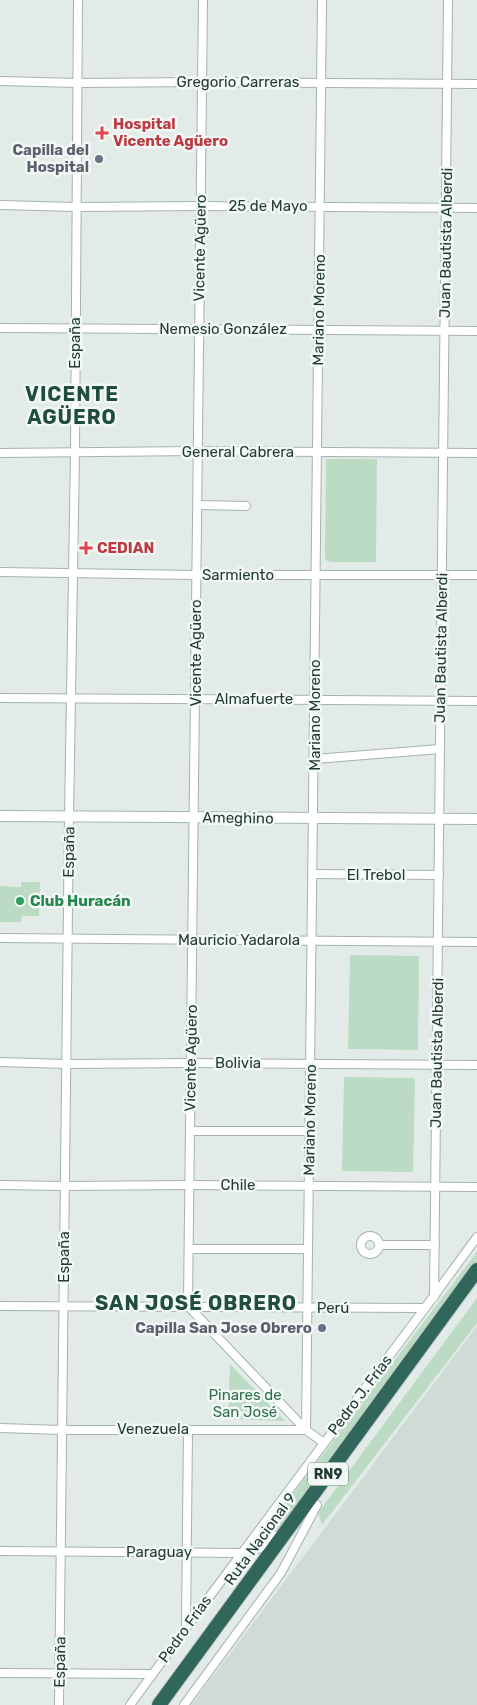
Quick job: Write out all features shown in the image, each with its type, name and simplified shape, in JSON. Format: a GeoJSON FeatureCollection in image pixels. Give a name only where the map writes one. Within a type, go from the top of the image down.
{"type":"FeatureCollection","features":[{"type":"Feature","properties":{"kind":"highway","name":"Ruta Nacional 9"},"geometry":{"type":"LineString","coordinates":[[159,1705],[477,1270]]}},
{"type":"Feature","properties":{"kind":"highway","name":"Ruta Nacional 9"},"geometry":{"type":"LineString","coordinates":[[170,1705],[477,1286]]}},
{"type":"Feature","properties":{"kind":"street","name":"España"},"geometry":{"type":"LineString","coordinates":[[59,1705],[69,817],[76,453],[78,0]]}},
{"type":"Feature","properties":{"kind":"street","name":"Vicente Agüero"},"geometry":{"type":"LineString","coordinates":[[189,1307],[203,0]]}},
{"type":"Feature","properties":{"kind":"street","name":"Mariano Moreno"},"geometry":{"type":"LineString","coordinates":[[306,1430],[312,874],[316,699],[322,0]]}},
{"type":"Feature","properties":{"kind":"street","name":"Juan Bautista Alberdi"},"geometry":{"type":"LineString","coordinates":[[434,1296],[448,0]]}},
{"type":"Feature","properties":{"kind":"street","name":"Gregorio Carreras"},"geometry":{"type":"LineString","coordinates":[[0,81],[77,83],[321,82],[477,84]]}},
{"type":"Feature","properties":{"kind":"street","name":"25 de Mayo"},"geometry":{"type":"LineString","coordinates":[[0,205],[76,207],[477,208]]}},
{"type":"Feature","properties":{"kind":"street","name":"Nemesio González"},"geometry":{"type":"LineString","coordinates":[[0,328],[477,331]]}},
{"type":"Feature","properties":{"kind":"street","name":"General Cabrera"},"geometry":{"type":"LineString","coordinates":[[0,453],[198,451],[477,453]]}},
{"type":"Feature","properties":{"kind":"street"},"geometry":{"type":"LineString","coordinates":[[198,505],[246,506]]}},
{"type":"Feature","properties":{"kind":"street","name":"Sarmiento"},"geometry":{"type":"LineString","coordinates":[[0,572],[196,575],[477,575]]}},
{"type":"Feature","properties":{"kind":"street","name":"Almafuerte"},"geometry":{"type":"LineString","coordinates":[[0,698],[477,701]]}},
{"type":"Feature","properties":{"kind":"street"},"geometry":{"type":"LineString","coordinates":[[315,759],[440,749]]}},
{"type":"Feature","properties":{"kind":"street","name":"Ameghino"},"geometry":{"type":"LineString","coordinates":[[0,816],[477,819]]}},
{"type":"Feature","properties":{"kind":"street","name":"El Trebol"},"geometry":{"type":"LineString","coordinates":[[312,874],[439,875]]}},
{"type":"Feature","properties":{"kind":"street","name":"Mauricio Yadarola"},"geometry":{"type":"LineString","coordinates":[[0,938],[477,942]]}},
{"type":"Feature","properties":{"kind":"street","name":"Bolivia"},"geometry":{"type":"LineString","coordinates":[[0,1062],[66,1064],[477,1065]]}},
{"type":"Feature","properties":{"kind":"street"},"geometry":{"type":"LineString","coordinates":[[191,1131],[310,1131]]}},
{"type":"Feature","properties":{"kind":"street","name":"Chile"},"geometry":{"type":"LineString","coordinates":[[0,1184],[65,1186],[477,1187]]}},
{"type":"Feature","properties":{"kind":"street","name":"Pedro J. Frías"},"geometry":{"type":"LineString","coordinates":[[241,1553],[426,1308],[477,1237]]}},
{"type":"Feature","properties":{"kind":"street"},"geometry":{"type":"LineString","coordinates":[[379,1245],[435,1245]]}},
{"type":"Feature","properties":{"kind":"street"},"geometry":{"type":"LineString","coordinates":[[189,1249],[308,1249]]}},
{"type":"Feature","properties":{"kind":"street","name":"Perú"},"geometry":{"type":"LineString","coordinates":[[0,1306],[426,1308]]}},
{"type":"Feature","properties":{"kind":"street"},"geometry":{"type":"LineString","coordinates":[[189,1307],[306,1430],[324,1443]]}},
{"type":"Feature","properties":{"kind":"street","name":"Venezuela"},"geometry":{"type":"LineString","coordinates":[[0,1428],[62,1430],[306,1430]]}},
{"type":"Feature","properties":{"kind":"street"},"geometry":{"type":"LineString","coordinates":[[186,1630],[188,1429]]}},
{"type":"Feature","properties":{"kind":"street"},"geometry":{"type":"LineString","coordinates":[[184,1705],[281,1573],[317,1505]]}},
{"type":"Feature","properties":{"kind":"street","name":"Paraguay"},"geometry":{"type":"LineString","coordinates":[[0,1550],[241,1553],[253,1551],[269,1543],[302,1510]]}},
{"type":"Feature","properties":{"kind":"street","name":"Pedro Frías"},"geometry":{"type":"LineString","coordinates":[[130,1705],[241,1553]]}},
{"type":"Feature","properties":{"kind":"street"},"geometry":{"type":"LineString","coordinates":[[0,1673],[152,1674]]}},
{"type":"Feature","properties":{"kind":"shaded area"},"geometry":{"type":"Polygon","coordinates":[[[477,1326],[477,1705],[191,1705],[352,1492],[477,1326]]]}},
{"type":"Feature","properties":{"kind":"green space"},"geometry":{"type":"Polygon","coordinates":[[[326,459],[377,459],[376,562],[331,562],[325,560],[326,459]]]}},
{"type":"Feature","properties":{"kind":"green space","name":"Club Huracán"},"geometry":{"type":"Polygon","coordinates":[[[21,882],[40,882],[39,916],[22,916],[21,922],[0,922],[0,886],[21,887],[21,882]]]}},
{"type":"Feature","properties":{"kind":"green space"},"geometry":{"type":"Polygon","coordinates":[[[350,955],[419,956],[418,1050],[348,1049],[350,955]]]}},
{"type":"Feature","properties":{"kind":"green space"},"geometry":{"type":"Polygon","coordinates":[[[344,1077],[415,1078],[413,1172],[342,1171],[344,1077]]]}},
{"type":"Feature","properties":{"kind":"green space"},"geometry":{"type":"Polygon","coordinates":[[[477,1252],[477,1264],[276,1532],[267,1528],[477,1252]]]}},
{"type":"Feature","properties":{"kind":"green space"},"geometry":{"type":"Polygon","coordinates":[[[477,1298],[477,1323],[322,1525],[318,1513],[477,1298]]]}},
{"type":"Feature","properties":{"kind":"green space","name":"Pinares de San José"},"geometry":{"type":"Polygon","coordinates":[[[230,1364],[285,1421],[228,1419],[230,1364]]]}},
{"type":"Feature","properties":{"kind":"place","name":"Hospital Vicente Agüero"},"geometry":{"type":"Point","coordinates":[102,133]}},
{"type":"Feature","properties":{"kind":"place","name":"Capilla del Hospital"},"geometry":{"type":"Point","coordinates":[99,159]}},
{"type":"Feature","properties":{"kind":"place","name":"CEDIAN"},"geometry":{"type":"Point","coordinates":[86,548]}},
{"type":"Feature","properties":{"kind":"place","name":"Club Huracán"},"geometry":{"type":"Point","coordinates":[20,901]}},
{"type":"Feature","properties":{"kind":"place","name":"Capilla San Jose Obrero"},"geometry":{"type":"Point","coordinates":[322,1328]}},
{"type":"Feature","properties":{"kind":"district","name":"VICENTE AGÜERO"},"geometry":{"type":"Point","coordinates":[72,406]}},
{"type":"Feature","properties":{"kind":"district","name":"SAN JOSÉ OBRERO"},"geometry":{"type":"Point","coordinates":[196,1303]}}]}
